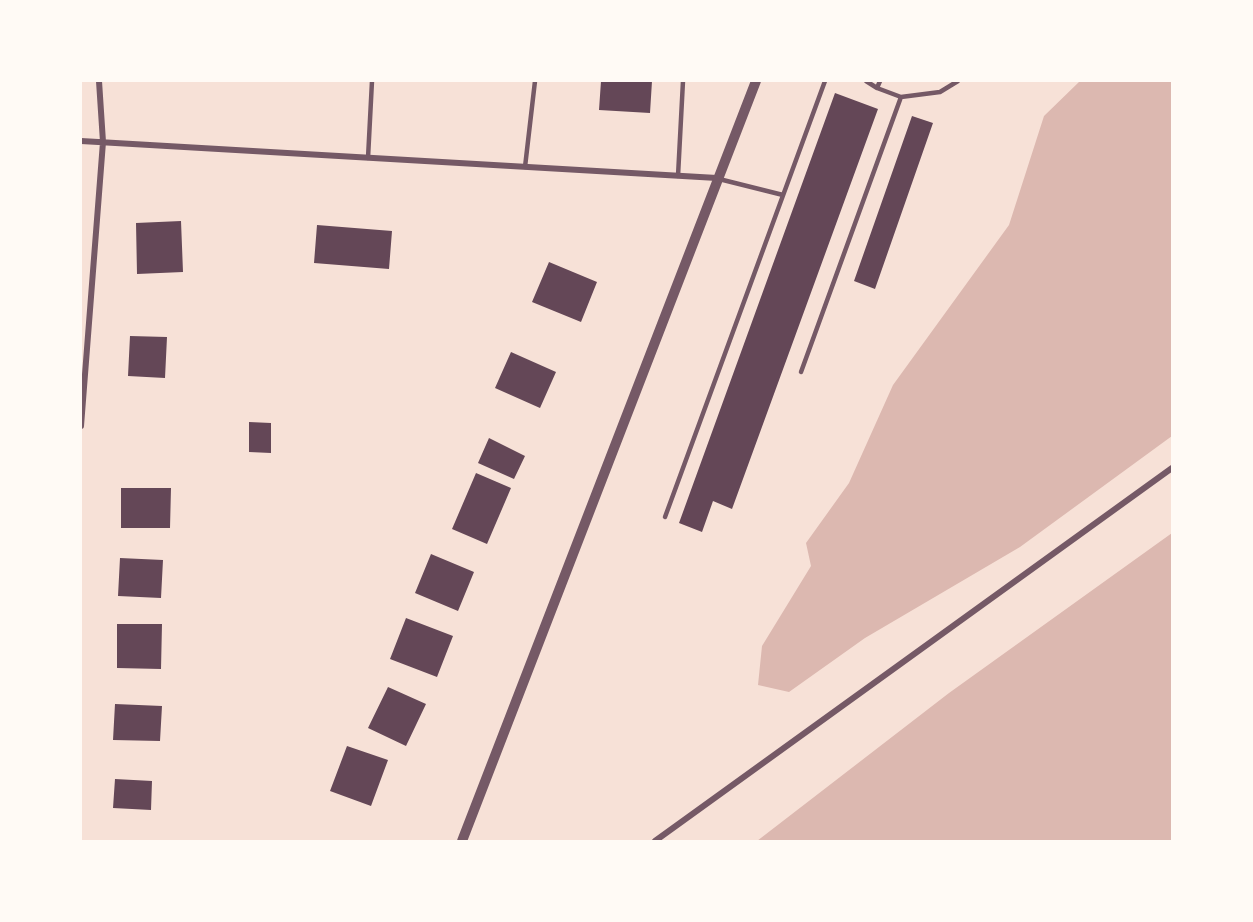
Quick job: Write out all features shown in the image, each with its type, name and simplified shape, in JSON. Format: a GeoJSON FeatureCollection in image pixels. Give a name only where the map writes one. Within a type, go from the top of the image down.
{"type":"FeatureCollection","features":[{"type":"Feature","properties":{"kind":"street"},"geometry":{"type":"LineString","coordinates":[[81,426],[103,142],[99,81]]}},
{"type":"Feature","properties":{"kind":"street"},"geometry":{"type":"LineString","coordinates":[[462,841],[756,81]]}},
{"type":"Feature","properties":{"kind":"street"},"geometry":{"type":"LineString","coordinates":[[81,141],[717,178]]}},
{"type":"Feature","properties":{"kind":"street"},"geometry":{"type":"LineString","coordinates":[[655,841],[1172,468]]}},
{"type":"Feature","properties":{"kind":"lane"},"geometry":{"type":"LineString","coordinates":[[368,158],[372,81]]}},
{"type":"Feature","properties":{"kind":"lane"},"geometry":{"type":"LineString","coordinates":[[525,167],[535,84],[529,81]]}},
{"type":"Feature","properties":{"kind":"lane"},"geometry":{"type":"LineString","coordinates":[[678,176],[684,81]]}},
{"type":"Feature","properties":{"kind":"lane"},"geometry":{"type":"LineString","coordinates":[[665,517],[825,81]]}},
{"type":"Feature","properties":{"kind":"lane"},"geometry":{"type":"LineString","coordinates":[[866,81],[901,97],[940,92],[958,81]]}},
{"type":"Feature","properties":{"kind":"lane"},"geometry":{"type":"LineString","coordinates":[[877,88],[880,81]]}},
{"type":"Feature","properties":{"kind":"lane"},"geometry":{"type":"LineString","coordinates":[[801,372],[901,97]]}},
{"type":"Feature","properties":{"kind":"lane"},"geometry":{"type":"LineString","coordinates":[[717,178],[783,195]]}},
{"type":"Feature","properties":{"kind":"shaded area"},"geometry":{"type":"Polygon","coordinates":[[[1080,81],[1172,81],[1172,436],[1020,547],[865,638],[789,692],[758,685],[762,646],[811,566],[806,543],[849,483],[893,385],[1009,225],[1044,116],[1080,81]]]}},
{"type":"Feature","properties":{"kind":"shaded area"},"geometry":{"type":"Polygon","coordinates":[[[1172,533],[1172,841],[757,841],[949,693],[1172,533]]]}},
{"type":"Feature","properties":{"kind":"building"},"geometry":{"type":"Polygon","coordinates":[[[601,81],[652,81],[650,113],[599,110],[601,81]]]}},
{"type":"Feature","properties":{"kind":"building"},"geometry":{"type":"Polygon","coordinates":[[[835,93],[878,109],[732,509],[713,501],[702,532],[679,523],[835,93]]]}},
{"type":"Feature","properties":{"kind":"building"},"geometry":{"type":"Polygon","coordinates":[[[912,116],[933,123],[875,289],[854,281],[912,116]]]}},
{"type":"Feature","properties":{"kind":"building"},"geometry":{"type":"Polygon","coordinates":[[[181,221],[183,272],[137,274],[136,223],[181,221]]]}},
{"type":"Feature","properties":{"kind":"building"},"geometry":{"type":"Polygon","coordinates":[[[317,225],[392,231],[389,269],[314,263],[317,225]]]}},
{"type":"Feature","properties":{"kind":"building"},"geometry":{"type":"Polygon","coordinates":[[[549,262],[597,282],[581,322],[532,302],[549,262]]]}},
{"type":"Feature","properties":{"kind":"building"},"geometry":{"type":"Polygon","coordinates":[[[130,336],[167,337],[165,378],[128,376],[130,336]]]}},
{"type":"Feature","properties":{"kind":"building"},"geometry":{"type":"Polygon","coordinates":[[[511,352],[556,372],[540,408],[495,388],[511,352]]]}},
{"type":"Feature","properties":{"kind":"building"},"geometry":{"type":"Polygon","coordinates":[[[249,422],[271,423],[271,453],[249,452],[249,422]]]}},
{"type":"Feature","properties":{"kind":"building"},"geometry":{"type":"Polygon","coordinates":[[[489,438],[525,456],[514,479],[478,463],[489,438]]]}},
{"type":"Feature","properties":{"kind":"building"},"geometry":{"type":"Polygon","coordinates":[[[476,473],[511,488],[487,544],[452,529],[476,473]]]}},
{"type":"Feature","properties":{"kind":"building"},"geometry":{"type":"Polygon","coordinates":[[[121,488],[171,488],[170,528],[121,528],[121,488]]]}},
{"type":"Feature","properties":{"kind":"building"},"geometry":{"type":"Polygon","coordinates":[[[431,554],[474,572],[458,611],[415,593],[431,554]]]}},
{"type":"Feature","properties":{"kind":"building"},"geometry":{"type":"Polygon","coordinates":[[[120,558],[163,560],[161,598],[118,596],[120,558]]]}},
{"type":"Feature","properties":{"kind":"building"},"geometry":{"type":"Polygon","coordinates":[[[406,618],[453,636],[437,677],[390,659],[406,618]]]}},
{"type":"Feature","properties":{"kind":"building"},"geometry":{"type":"Polygon","coordinates":[[[117,624],[162,624],[161,669],[117,668],[117,624]]]}},
{"type":"Feature","properties":{"kind":"building"},"geometry":{"type":"Polygon","coordinates":[[[388,687],[426,704],[406,746],[368,728],[388,687]]]}},
{"type":"Feature","properties":{"kind":"building"},"geometry":{"type":"Polygon","coordinates":[[[115,704],[162,706],[160,741],[113,740],[115,704]]]}},
{"type":"Feature","properties":{"kind":"building"},"geometry":{"type":"Polygon","coordinates":[[[347,746],[388,760],[371,806],[330,791],[347,746]]]}},
{"type":"Feature","properties":{"kind":"building"},"geometry":{"type":"Polygon","coordinates":[[[115,779],[152,781],[151,810],[113,808],[115,779]]]}}]}
